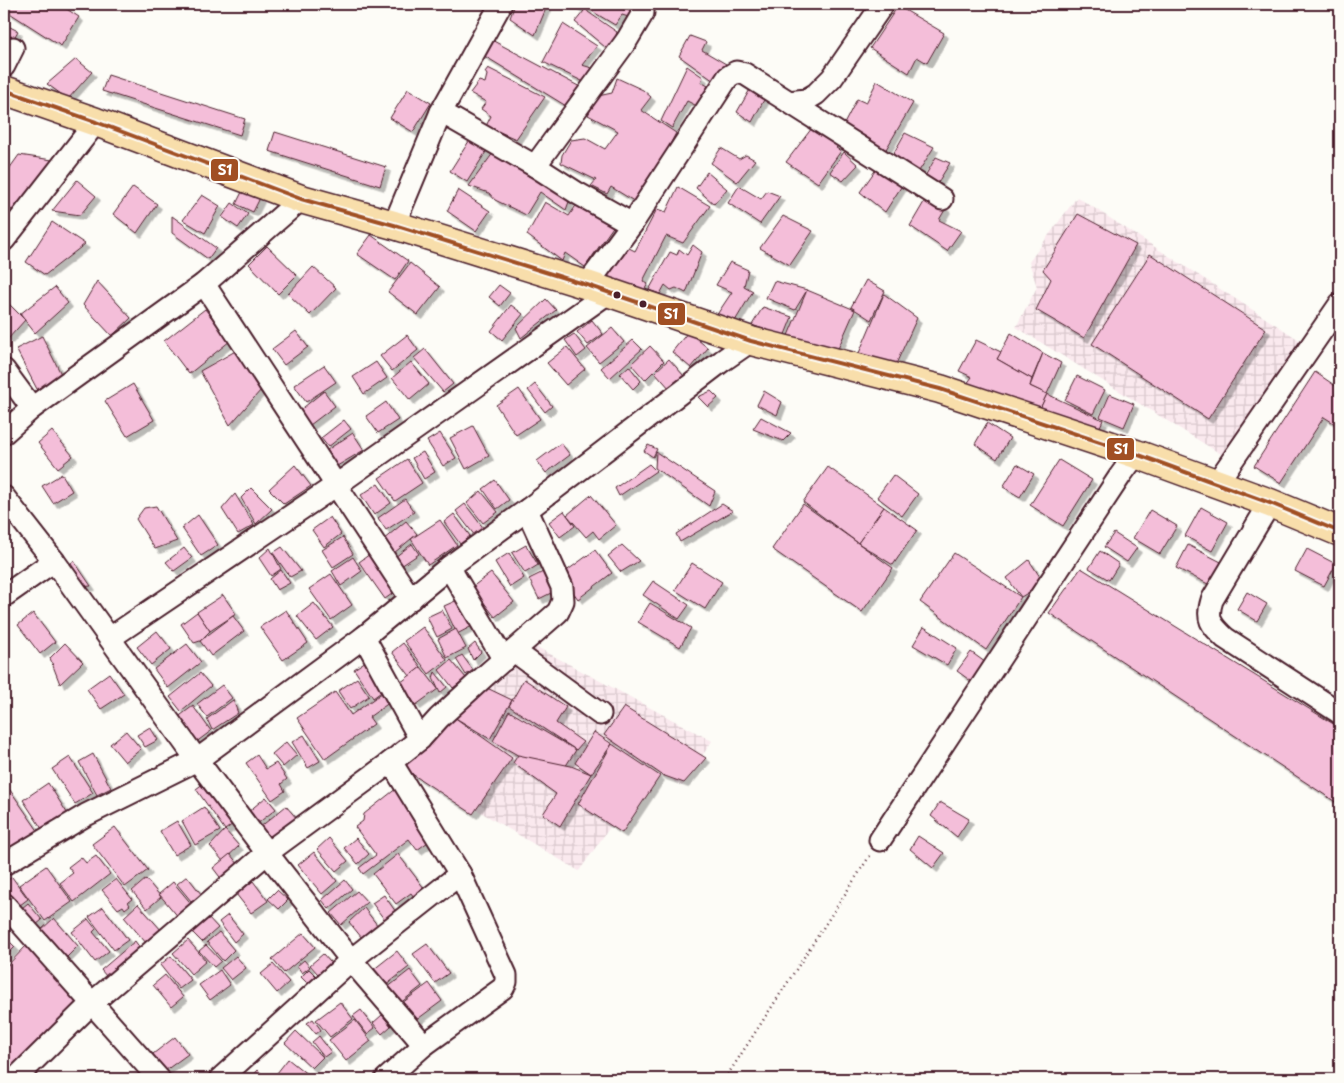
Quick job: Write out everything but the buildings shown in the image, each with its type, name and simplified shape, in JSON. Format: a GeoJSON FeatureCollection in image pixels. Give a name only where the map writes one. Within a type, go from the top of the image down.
{"type":"FeatureCollection","features":[{"type":"Feature","properties":{"kind":"main road"},"geometry":{"type":"LineString","coordinates":[[4,90],[96,122],[301,199],[394,225],[597,289],[751,341],[940,389],[1136,454],[1270,503],[1340,532]]}},
{"type":"Feature","properties":{"kind":"street"},"geometry":{"type":"LineString","coordinates":[[394,225],[441,112],[501,4]]}},
{"type":"Feature","properties":{"kind":"street"},"geometry":{"type":"LineString","coordinates":[[535,166],[627,40],[644,13],[643,7],[639,4]]}},
{"type":"Feature","properties":{"kind":"street"},"geometry":{"type":"LineString","coordinates":[[789,102],[806,100],[816,94],[827,83],[883,4]]}},
{"type":"Feature","properties":{"kind":"street"},"geometry":{"type":"LineString","coordinates":[[110,638],[335,486],[597,289],[632,224],[728,77],[736,72],[745,74],[942,199]]}},
{"type":"Feature","properties":{"kind":"street"},"geometry":{"type":"LineString","coordinates":[[441,112],[632,224]]}},
{"type":"Feature","properties":{"kind":"street"},"geometry":{"type":"LineString","coordinates":[[4,240],[96,122]]}},
{"type":"Feature","properties":{"kind":"street"},"geometry":{"type":"LineString","coordinates":[[4,433],[32,408],[204,284],[301,199]]}},
{"type":"Feature","properties":{"kind":"street"},"geometry":{"type":"LineString","coordinates":[[204,284],[411,599]]}},
{"type":"Feature","properties":{"kind":"street"},"geometry":{"type":"LineString","coordinates":[[1216,484],[1340,304]]}},
{"type":"Feature","properties":{"kind":"street"},"geometry":{"type":"LineString","coordinates":[[4,864],[86,815],[198,760],[364,637],[449,567],[751,341]]}},
{"type":"Feature","properties":{"kind":"street"},"geometry":{"type":"LineString","coordinates":[[4,370],[32,408]]}},
{"type":"Feature","properties":{"kind":"street"},"geometry":{"type":"LineString","coordinates":[[880,840],[1136,454]]}},
{"type":"Feature","properties":{"kind":"street"},"geometry":{"type":"LineString","coordinates":[[4,497],[54,561],[267,853],[351,960],[424,1044]]}},
{"type":"Feature","properties":{"kind":"street"},"geometry":{"type":"LineString","coordinates":[[1270,503],[1212,600],[1209,608],[1209,618],[1213,626],[1225,638],[1340,713]]}},
{"type":"Feature","properties":{"kind":"street"},"geometry":{"type":"LineString","coordinates":[[15,1079],[92,1003],[267,853],[391,762],[420,738],[486,674],[553,617],[563,601],[559,581],[527,510]]}},
{"type":"Feature","properties":{"kind":"street"},"geometry":{"type":"LineString","coordinates":[[4,596],[54,561]]}},
{"type":"Feature","properties":{"kind":"street"},"geometry":{"type":"LineString","coordinates":[[449,567],[509,655],[600,714]]}},
{"type":"Feature","properties":{"kind":"street"},"geometry":{"type":"LineString","coordinates":[[364,637],[420,738]]}},
{"type":"Feature","properties":{"kind":"street"},"geometry":{"type":"LineString","coordinates":[[386,1079],[424,1044],[503,988],[506,982],[506,975],[460,874],[391,762]]}},
{"type":"Feature","properties":{"kind":"street"},"geometry":{"type":"LineString","coordinates":[[220,1079],[351,960],[460,874]]}},
{"type":"Feature","properties":{"kind":"street"},"geometry":{"type":"LineString","coordinates":[[4,904],[159,1079]]}},
{"type":"Feature","properties":{"kind":"path"},"geometry":{"type":"LineString","coordinates":[[726,1079],[880,840]]}},
{"type":"Feature","properties":{"kind":"shaded area"},"geometry":{"type":"Polygon","coordinates":[[[1077,197],[1301,341],[1224,456],[1016,327],[1037,287],[1029,262],[1077,197]]]}},
{"type":"Feature","properties":{"kind":"shaded area"},"geometry":{"type":"Polygon","coordinates":[[[520,638],[712,741],[682,786],[651,769],[579,871],[382,753],[520,638]]]}},
{"type":"Feature","properties":{"kind":"transit line","name":"S1"},"geometry":{"type":"LineString","coordinates":[[4,90],[96,122],[301,199],[394,225],[587,285],[751,341],[940,389],[1136,454],[1270,503],[1340,532]]}}]}
